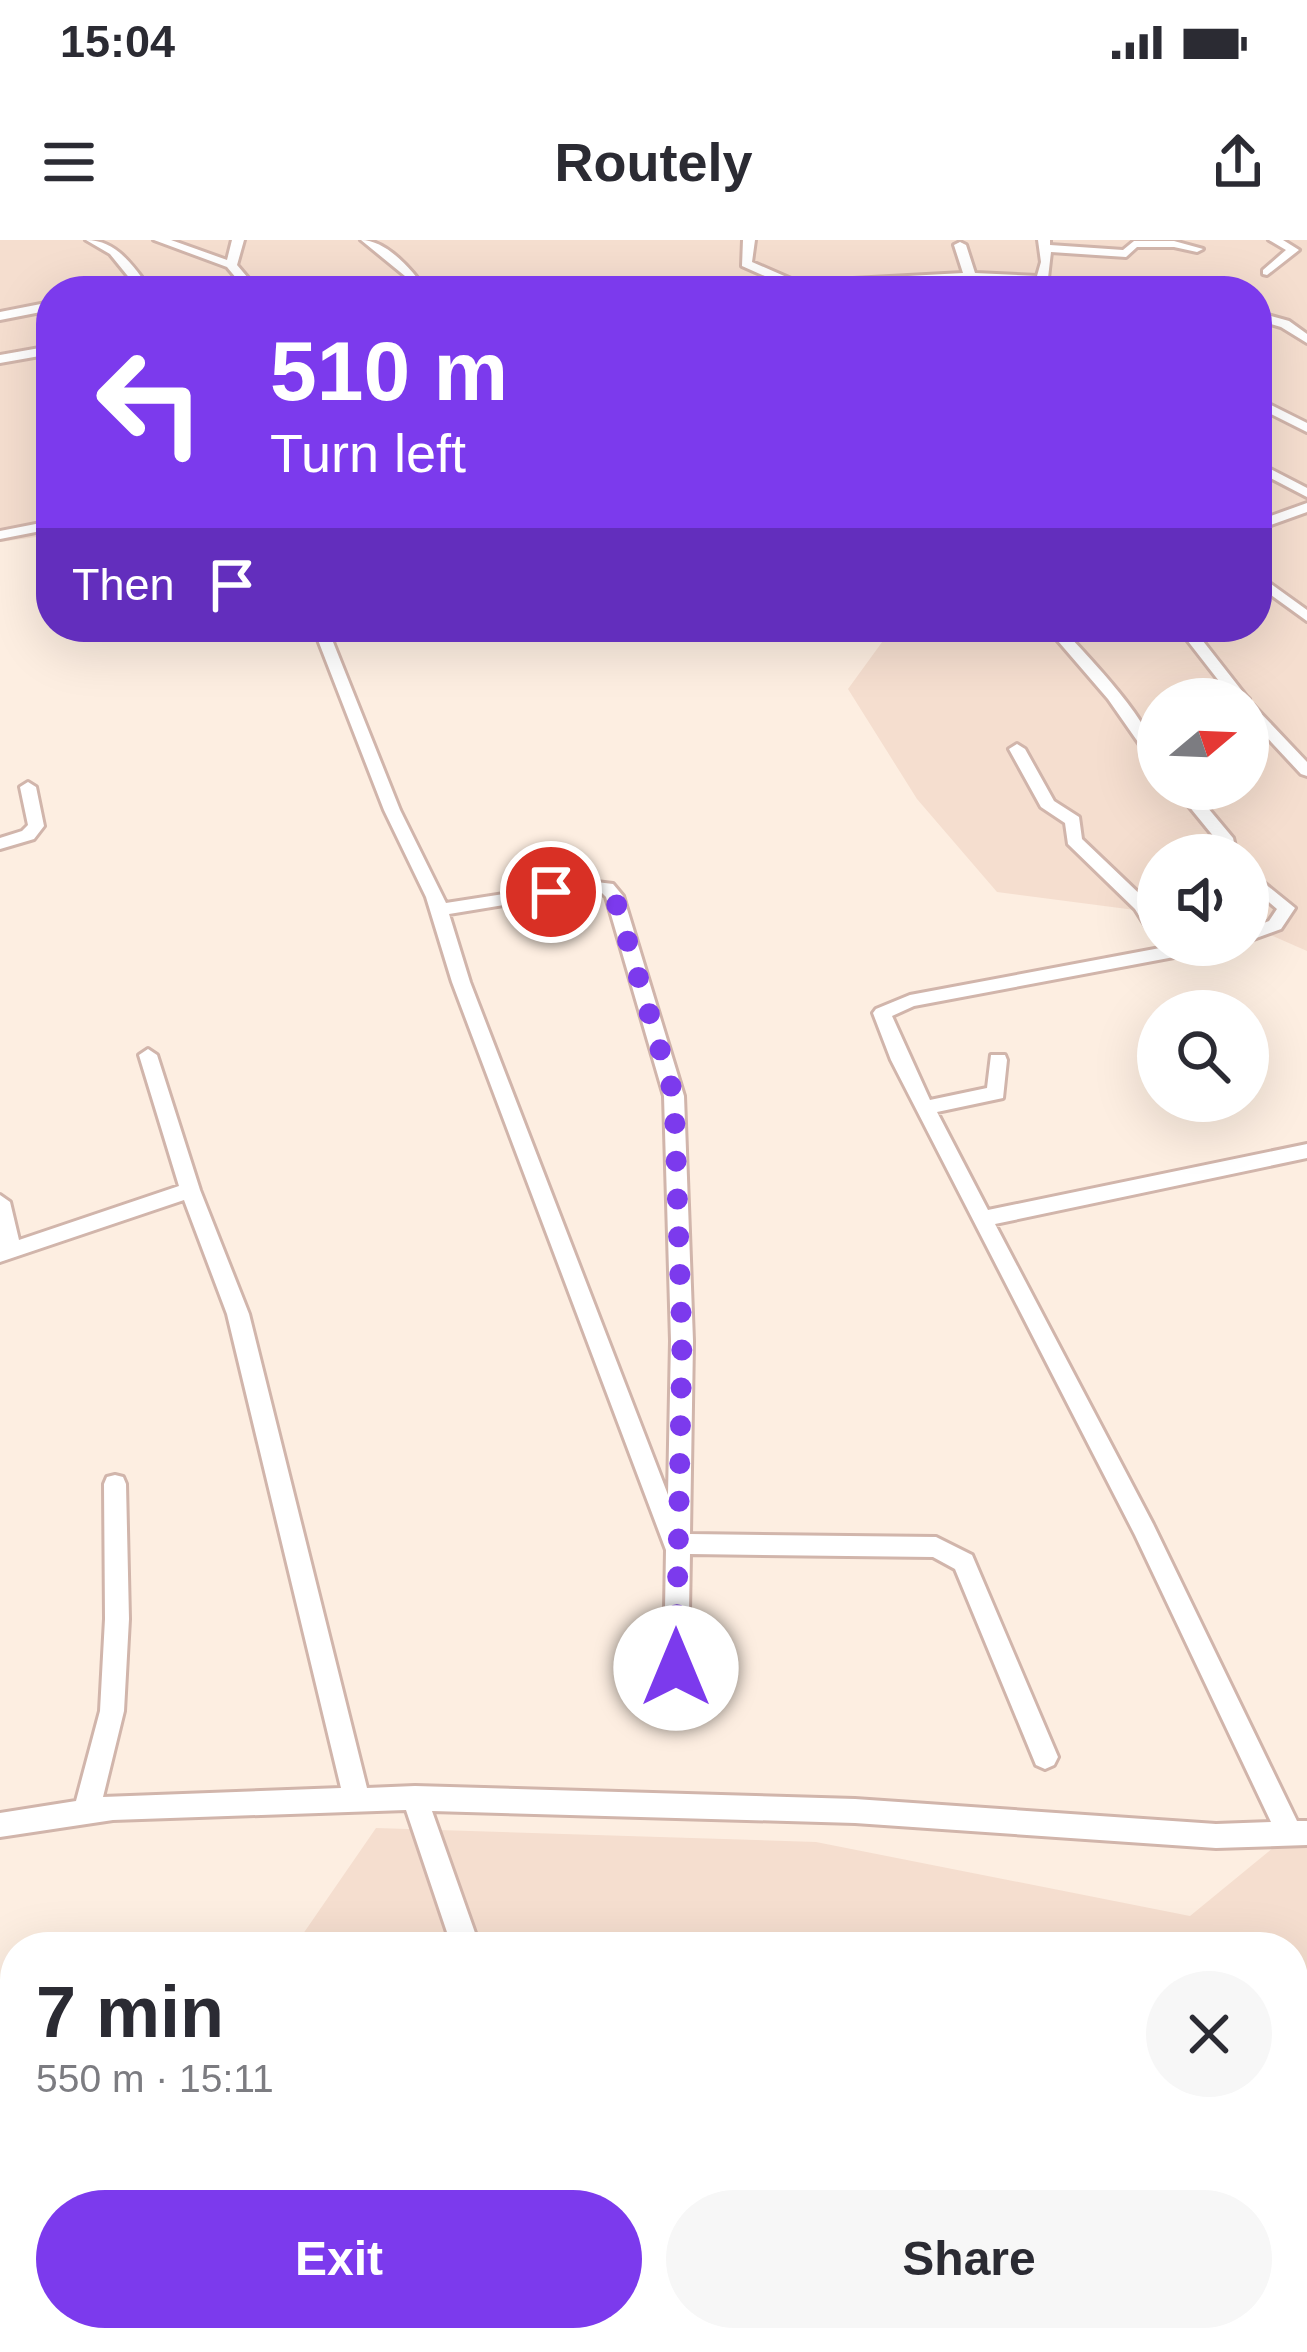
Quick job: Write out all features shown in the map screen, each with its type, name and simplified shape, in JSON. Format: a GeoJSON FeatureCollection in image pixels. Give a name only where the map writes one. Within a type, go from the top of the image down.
{"type":"FeatureCollection","features":[{"type":"Feature","properties":{"kind":"street"},"geometry":{"type":"LineString","coordinates":[[92,240],[114,252],[134,276]]}},
{"type":"Feature","properties":{"kind":"street"},"geometry":{"type":"LineString","coordinates":[[160,240],[231,265],[241,276]]}},
{"type":"Feature","properties":{"kind":"street"},"geometry":{"type":"LineString","coordinates":[[231,265],[238,240]]}},
{"type":"Feature","properties":{"kind":"street"},"geometry":{"type":"LineString","coordinates":[[367,240],[410,276]]}},
{"type":"Feature","properties":{"kind":"street"},"geometry":{"type":"LineString","coordinates":[[749,240],[746,264],[775,276]]}},
{"type":"Feature","properties":{"kind":"street"},"geometry":{"type":"LineString","coordinates":[[1267,272],[1293,250],[1275,240]]}},
{"type":"Feature","properties":{"kind":"street"},"geometry":{"type":"LineString","coordinates":[[1042,276],[1045,244],[1120,254],[1130,252],[1134,244],[1197,249]]}},
{"type":"Feature","properties":{"kind":"street"},"geometry":{"type":"LineString","coordinates":[[960,245],[970,276]]}},
{"type":"Feature","properties":{"kind":"street"},"geometry":{"type":"LineString","coordinates":[[0,316],[36,309]]}},
{"type":"Feature","properties":{"kind":"street"},"geometry":{"type":"LineString","coordinates":[[1285,324],[1307,316]]}},
{"type":"Feature","properties":{"kind":"street"},"geometry":{"type":"LineString","coordinates":[[1272,320],[1307,339]]}},
{"type":"Feature","properties":{"kind":"street"},"geometry":{"type":"LineString","coordinates":[[0,359],[36,353]]}},
{"type":"Feature","properties":{"kind":"street"},"geometry":{"type":"LineString","coordinates":[[1272,410],[1307,428]]}},
{"type":"Feature","properties":{"kind":"street"},"geometry":{"type":"LineString","coordinates":[[1272,474],[1307,493]]}},
{"type":"Feature","properties":{"kind":"street"},"geometry":{"type":"LineString","coordinates":[[1272,520],[1307,507]]}},
{"type":"Feature","properties":{"kind":"street"},"geometry":{"type":"LineString","coordinates":[[0,535],[36,528]]}},
{"type":"Feature","properties":{"kind":"street"},"geometry":{"type":"LineString","coordinates":[[1272,590],[1307,617]]}},
{"type":"Feature","properties":{"kind":"street"},"geometry":{"type":"LineString","coordinates":[[326,642],[392,810],[439,910],[461,982],[675,1544]]}},
{"type":"Feature","properties":{"kind":"street"},"geometry":{"type":"LineString","coordinates":[[1066,642],[1137,730]]}},
{"type":"Feature","properties":{"kind":"street"},"geometry":{"type":"LineString","coordinates":[[1196,642],[1224,678]]}},
{"type":"Feature","properties":{"kind":"street"},"geometry":{"type":"LineString","coordinates":[[1269,730],[1307,771]]}},
{"type":"Feature","properties":{"kind":"street"},"geometry":{"type":"LineString","coordinates":[[1017,749],[1047,804],[1073,821],[1074,840],[1137,901]]}},
{"type":"Feature","properties":{"kind":"street"},"geometry":{"type":"LineString","coordinates":[[0,844],[28,835],[36,826],[28,787]]}},
{"type":"Feature","properties":{"kind":"street"},"geometry":{"type":"LineString","coordinates":[[1200,810],[1220,834]]}},
{"type":"Feature","properties":{"kind":"street"},"geometry":{"type":"LineString","coordinates":[[439,910],[588,886],[607,888],[614,896],[674,1096],[682,1341],[676,1668]]}},
{"type":"Feature","properties":{"kind":"street"},"geometry":{"type":"LineString","coordinates":[[1269,893],[1286,908],[1306,907]]}},
{"type":"Feature","properties":{"kind":"street"},"geometry":{"type":"LineString","coordinates":[[1269,928],[1286,908]]}},
{"type":"Feature","properties":{"kind":"street"},"geometry":{"type":"LineString","coordinates":[[0,1825],[86,1812],[415,1798],[855,1811],[1216,1836],[1299,1834],[884,1028],[882,1013],[891,1006],[1137,949]]}},
{"type":"Feature","properties":{"kind":"street"},"geometry":{"type":"LineString","coordinates":[[148,1055],[190,1190],[238,1314],[357,1800]]}},
{"type":"Feature","properties":{"kind":"street"},"geometry":{"type":"LineString","coordinates":[[927,1107],[996,1093],[998,1060]]}},
{"type":"Feature","properties":{"kind":"street"},"geometry":{"type":"LineString","coordinates":[[983,1219],[1307,1151]]}},
{"type":"Feature","properties":{"kind":"street"},"geometry":{"type":"LineString","coordinates":[[0,1202],[5,1253],[190,1190]]}},
{"type":"Feature","properties":{"kind":"street"},"geometry":{"type":"LineString","coordinates":[[86,1812],[112,1711],[117,1619],[115,1484]]}},
{"type":"Feature","properties":{"kind":"street"},"geometry":{"type":"LineString","coordinates":[[675,1544],[936,1547],[951,1552],[964,1562],[1046,1757]]}},
{"type":"Feature","properties":{"kind":"street"},"geometry":{"type":"LineString","coordinates":[[415,1798],[461,1932]]}},
{"type":"Feature","properties":{"kind":"shaded area"},"geometry":{"type":"Polygon","coordinates":[[[0,240],[1307,240],[1307,951],[1269,934],[1269,834],[1137,834],[1137,910],[997,892],[917,799],[848,689],[882,642],[1272,642],[1272,276],[36,276],[36,537],[0,542],[0,240]]]}},
{"type":"Feature","properties":{"kind":"shaded area"},"geometry":{"type":"Polygon","coordinates":[[[1307,1820],[1307,1932],[304,1932],[376,1828],[816,1842],[1190,1916],[1307,1820]]]}},
{"type":"Feature","properties":{"kind":"route"},"geometry":{"type":"LineString","coordinates":[[551,892],[588,886],[607,888],[614,896],[674,1096],[682,1341],[676,1668]]}}]}
